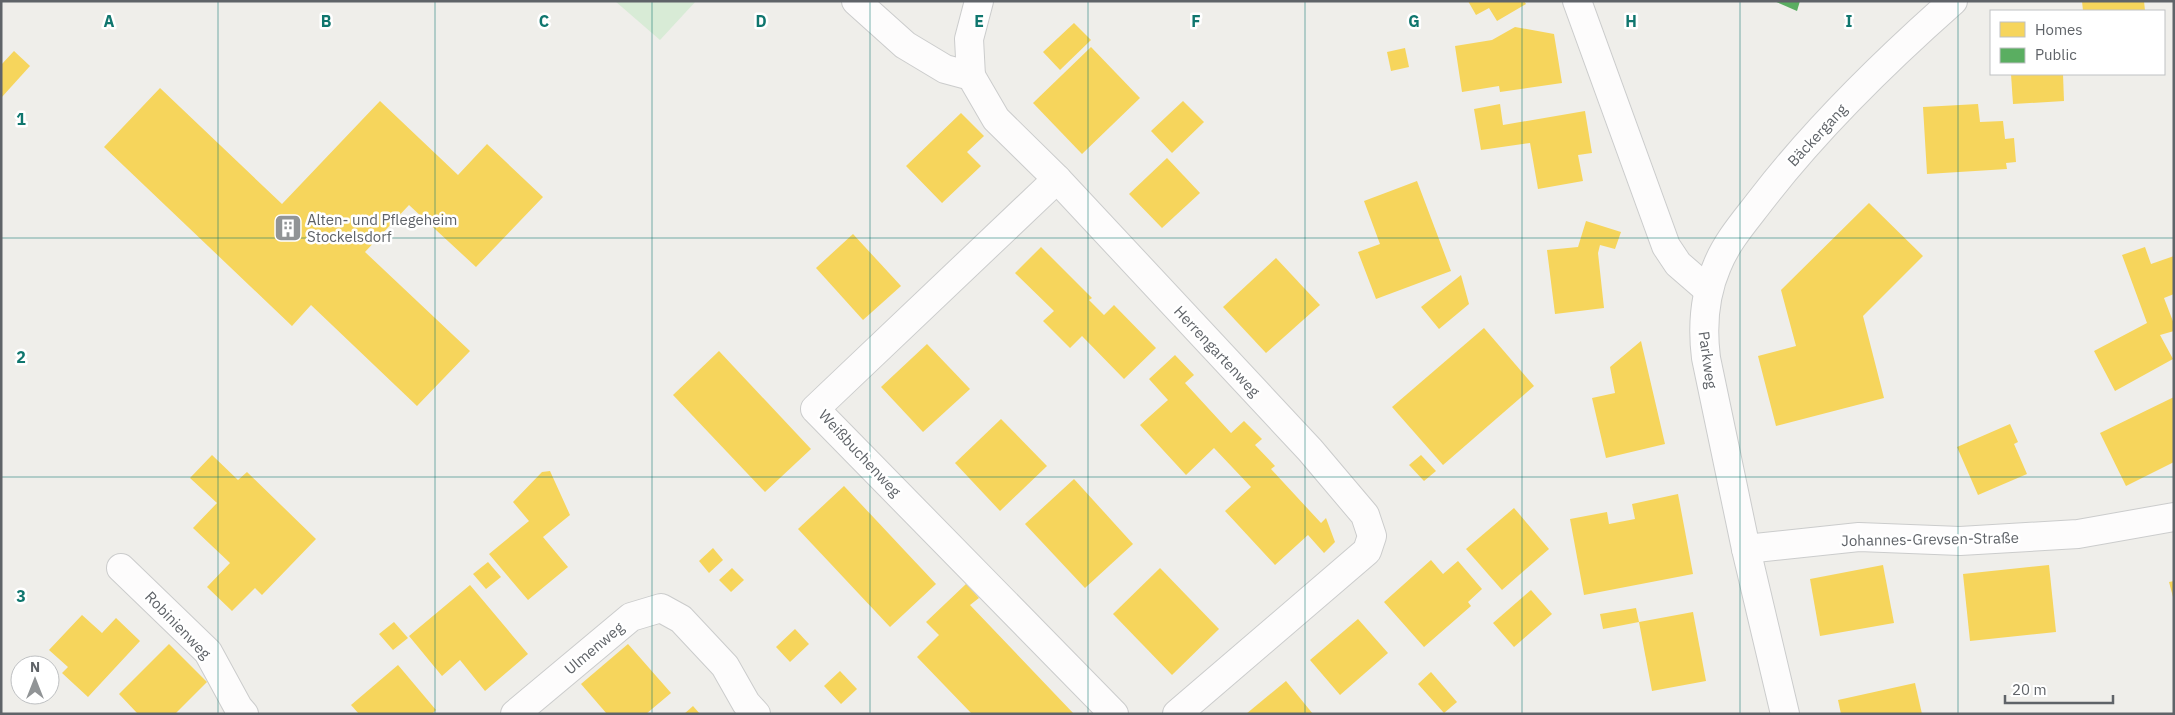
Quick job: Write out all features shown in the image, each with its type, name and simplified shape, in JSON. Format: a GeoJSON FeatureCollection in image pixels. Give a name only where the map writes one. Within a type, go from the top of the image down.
{"type":"FeatureCollection","features":[{"type":"Feature","properties":{"kind":"street"},"geometry":{"type":"LineString","coordinates":[[856,1],[906,45],[945,68],[971,76],[969,39],[979,1]]}},
{"type":"Feature","properties":{"kind":"street"},"geometry":{"type":"LineString","coordinates":[[1577,1],[1666,246],[1678,264],[1708,290]]}},
{"type":"Feature","properties":{"kind":"street","name":"Bäckergang"},"geometry":{"type":"LineString","coordinates":[[1708,290],[1717,265],[1732,237],[1782,173],[1823,126],[1923,27],[1953,1]]}},
{"type":"Feature","properties":{"kind":"street","name":"Herrengartenweg"},"geometry":{"type":"LineString","coordinates":[[971,76],[996,119],[1057,179],[1310,450],[1365,515],[1372,536],[1367,551],[1177,714]]}},
{"type":"Feature","properties":{"kind":"street","name":"Weißbuchenweg"},"geometry":{"type":"LineString","coordinates":[[1057,179],[815,409],[1114,714]]}},
{"type":"Feature","properties":{"kind":"street","name":"Parkweg"},"geometry":{"type":"LineString","coordinates":[[1708,290],[1703,333],[1706,358],[1746,549],[1785,714]]}},
{"type":"Feature","properties":{"kind":"street","name":"Johannes-Grevsen-Straße"},"geometry":{"type":"LineString","coordinates":[[1746,549],[1859,538],[1960,541],[2078,534],[2174,517]]}},
{"type":"Feature","properties":{"kind":"street","name":"Robinienweg"},"geometry":{"type":"LineString","coordinates":[[121,568],[208,652],[238,707],[244,714]]}},
{"type":"Feature","properties":{"kind":"street","name":"Ulmenweg"},"geometry":{"type":"LineString","coordinates":[[515,714],[631,617],[661,608],[681,619],[725,666],[746,703],[756,714]]}},
{"type":"Feature","properties":{"kind":"green space"},"geometry":{"type":"Polygon","coordinates":[[[615,1],[696,1],[660,40],[615,1]]]}},
{"type":"Feature","properties":{"kind":"building: Homes"},"geometry":{"type":"Polygon","coordinates":[[[1468,1],[1524,1],[1526,4],[1497,21],[1489,8],[1476,15],[1468,1]]]}},
{"type":"Feature","properties":{"kind":"building: Homes"},"geometry":{"type":"Polygon","coordinates":[[[2082,1],[2144,1],[2145,10],[2083,10],[2082,1]]]}},
{"type":"Feature","properties":{"kind":"building: Homes"},"geometry":{"type":"Polygon","coordinates":[[[1074,23],[1091,40],[1060,70],[1043,52],[1074,23]]]}},
{"type":"Feature","properties":{"kind":"building: Homes"},"geometry":{"type":"Polygon","coordinates":[[[1515,27],[1554,34],[1562,83],[1500,92],[1499,86],[1462,92],[1455,46],[1492,40],[1515,27]]]}},
{"type":"Feature","properties":{"kind":"building: Homes"},"geometry":{"type":"Polygon","coordinates":[[[1091,47],[1140,98],[1082,154],[1033,103],[1091,47]]]}},
{"type":"Feature","properties":{"kind":"building: Homes"},"geometry":{"type":"Polygon","coordinates":[[[1405,48],[1409,67],[1391,71],[1387,52],[1405,48]]]}},
{"type":"Feature","properties":{"kind":"building: Homes"},"geometry":{"type":"Polygon","coordinates":[[[14,51],[30,66],[1,98],[1,65],[14,51]]]}},
{"type":"Feature","properties":{"kind":"building: Homes"},"geometry":{"type":"Polygon","coordinates":[[[2011,75],[2063,75],[2064,101],[2013,104],[2011,75]]]}},
{"type":"Feature","properties":{"kind":"building: Homes","name":"Alten- und Pflegeheim Stockelsdorf"},"geometry":{"type":"Polygon","coordinates":[[[160,88],[282,204],[380,101],[458,175],[487,144],[543,197],[476,267],[409,205],[365,252],[470,351],[417,406],[311,305],[292,326],[104,147],[160,88]]]}},
{"type":"Feature","properties":{"kind":"building: Homes"},"geometry":{"type":"Polygon","coordinates":[[[1183,101],[1204,122],[1172,153],[1151,131],[1183,101]]]}},
{"type":"Feature","properties":{"kind":"building: Homes"},"geometry":{"type":"Polygon","coordinates":[[[1500,104],[1503,125],[1585,111],[1592,153],[1578,155],[1583,181],[1538,189],[1530,143],[1481,150],[1474,109],[1500,104]]]}},
{"type":"Feature","properties":{"kind":"building: Homes"},"geometry":{"type":"Polygon","coordinates":[[[1978,104],[1980,122],[2003,121],[2005,139],[2014,138],[2016,162],[2006,163],[2007,169],[1927,174],[1923,107],[1978,104]]]}},
{"type":"Feature","properties":{"kind":"building: Homes"},"geometry":{"type":"Polygon","coordinates":[[[961,113],[984,136],[967,152],[981,166],[942,203],[906,166],[961,113]]]}},
{"type":"Feature","properties":{"kind":"building: Homes"},"geometry":{"type":"Polygon","coordinates":[[[1167,158],[1200,193],[1162,228],[1129,194],[1167,158]]]}},
{"type":"Feature","properties":{"kind":"building: Homes"},"geometry":{"type":"Polygon","coordinates":[[[1417,181],[1451,271],[1376,299],[1358,252],[1380,244],[1364,201],[1417,181]]]}},
{"type":"Feature","properties":{"kind":"building: Homes"},"geometry":{"type":"Polygon","coordinates":[[[1869,203],[1923,256],[1863,316],[1884,398],[1776,426],[1758,356],[1796,346],[1781,290],[1869,203]]]}},
{"type":"Feature","properties":{"kind":"building: Homes"},"geometry":{"type":"Polygon","coordinates":[[[1586,221],[1621,232],[1615,249],[1600,245],[1598,253],[1604,308],[1555,314],[1547,250],[1578,247],[1586,221]]]}},
{"type":"Feature","properties":{"kind":"building: Homes"},"geometry":{"type":"Polygon","coordinates":[[[853,234],[901,286],[863,320],[816,268],[853,234]]]}},
{"type":"Feature","properties":{"kind":"building: Homes"},"geometry":{"type":"Polygon","coordinates":[[[1041,247],[1092,298],[1089,300],[1104,315],[1114,305],[1156,348],[1124,379],[1082,336],[1070,348],[1043,321],[1054,311],[1015,273],[1041,247]]]}},
{"type":"Feature","properties":{"kind":"building: Homes"},"geometry":{"type":"Polygon","coordinates":[[[2145,247],[2151,264],[2174,256],[2174,294],[2164,298],[2174,324],[2174,331],[2160,335],[2173,359],[2115,391],[2094,351],[2147,323],[2122,255],[2145,247]]]}},
{"type":"Feature","properties":{"kind":"building: Homes"},"geometry":{"type":"Polygon","coordinates":[[[1276,258],[1320,305],[1266,353],[1223,307],[1276,258]]]}},
{"type":"Feature","properties":{"kind":"building: Homes"},"geometry":{"type":"Polygon","coordinates":[[[1461,275],[1469,304],[1439,329],[1421,307],[1461,275]]]}},
{"type":"Feature","properties":{"kind":"building: Homes"},"geometry":{"type":"Polygon","coordinates":[[[1484,328],[1534,386],[1443,465],[1392,407],[1484,328]]]}},
{"type":"Feature","properties":{"kind":"building: Homes"},"geometry":{"type":"Polygon","coordinates":[[[1641,341],[1665,444],[1606,458],[1592,398],[1615,393],[1610,367],[1641,341]]]}},
{"type":"Feature","properties":{"kind":"building: Homes"},"geometry":{"type":"Polygon","coordinates":[[[927,344],[970,389],[923,432],[881,387],[927,344]]]}},
{"type":"Feature","properties":{"kind":"building: Homes"},"geometry":{"type":"Polygon","coordinates":[[[719,351],[811,449],[765,492],[673,395],[719,351]]]}},
{"type":"Feature","properties":{"kind":"building: Homes"},"geometry":{"type":"Polygon","coordinates":[[[1175,355],[1194,375],[1185,383],[1231,433],[1244,421],[1262,439],[1255,445],[1275,466],[1271,469],[1321,523],[1326,518],[1335,542],[1324,553],[1308,535],[1275,565],[1225,511],[1251,487],[1214,448],[1186,475],[1140,425],[1168,400],[1149,379],[1175,355]]]}},
{"type":"Feature","properties":{"kind":"building: Homes"},"geometry":{"type":"Polygon","coordinates":[[[2174,397],[2174,462],[2126,486],[2100,433],[2174,397]]]}},
{"type":"Feature","properties":{"kind":"building: Homes"},"geometry":{"type":"Polygon","coordinates":[[[1001,419],[1047,466],[1000,511],[955,463],[1001,419]]]}},
{"type":"Feature","properties":{"kind":"building: Homes"},"geometry":{"type":"Polygon","coordinates":[[[2010,424],[2018,442],[2014,444],[2027,474],[1978,495],[1957,447],[2010,424]]]}},
{"type":"Feature","properties":{"kind":"building: Homes"},"geometry":{"type":"Polygon","coordinates":[[[212,455],[238,480],[247,472],[316,539],[262,595],[255,588],[232,611],[207,587],[230,563],[193,528],[217,503],[190,478],[212,455]]]}},
{"type":"Feature","properties":{"kind":"building: Homes"},"geometry":{"type":"Polygon","coordinates":[[[1421,455],[1436,471],[1424,481],[1409,465],[1421,455]]]}},
{"type":"Feature","properties":{"kind":"building: Homes"},"geometry":{"type":"Polygon","coordinates":[[[550,471],[570,515],[543,537],[568,567],[528,600],[489,554],[529,521],[513,502],[542,472],[550,471]]]}},
{"type":"Feature","properties":{"kind":"building: Homes"},"geometry":{"type":"Polygon","coordinates":[[[1074,479],[1133,544],[1085,588],[1025,524],[1074,479]]]}},
{"type":"Feature","properties":{"kind":"building: Homes"},"geometry":{"type":"Polygon","coordinates":[[[844,486],[936,584],[890,627],[798,529],[844,486]]]}},
{"type":"Feature","properties":{"kind":"building: Homes"},"geometry":{"type":"Polygon","coordinates":[[[1678,494],[1693,574],[1584,595],[1570,519],[1607,512],[1609,524],[1635,519],[1632,504],[1678,494]]]}},
{"type":"Feature","properties":{"kind":"building: Homes"},"geometry":{"type":"Polygon","coordinates":[[[1514,508],[1549,549],[1502,590],[1466,549],[1514,508]]]}},
{"type":"Feature","properties":{"kind":"building: Homes"},"geometry":{"type":"Polygon","coordinates":[[[713,548],[723,560],[709,573],[699,561],[713,548]]]}},
{"type":"Feature","properties":{"kind":"building: Homes"},"geometry":{"type":"Polygon","coordinates":[[[1431,560],[1443,574],[1458,561],[1482,589],[1468,602],[1471,606],[1424,647],[1384,602],[1431,560]]]}},
{"type":"Feature","properties":{"kind":"building: Homes"},"geometry":{"type":"Polygon","coordinates":[[[488,562],[501,577],[486,589],[473,574],[488,562]]]}},
{"type":"Feature","properties":{"kind":"building: Homes"},"geometry":{"type":"Polygon","coordinates":[[[1883,565],[1894,623],[1820,636],[1810,579],[1883,565]]]}},
{"type":"Feature","properties":{"kind":"building: Homes"},"geometry":{"type":"Polygon","coordinates":[[[2049,565],[2056,632],[1970,641],[1963,574],[2049,565]]]}},
{"type":"Feature","properties":{"kind":"building: Homes"},"geometry":{"type":"Polygon","coordinates":[[[732,568],[744,580],[731,592],[719,580],[732,568]]]}},
{"type":"Feature","properties":{"kind":"building: Homes"},"geometry":{"type":"Polygon","coordinates":[[[1160,568],[1219,629],[1172,675],[1113,614],[1160,568]]]}},
{"type":"Feature","properties":{"kind":"building: Homes"},"geometry":{"type":"Polygon","coordinates":[[[2174,581],[2174,597],[2173,597],[2169,582],[2174,581]]]}},
{"type":"Feature","properties":{"kind":"building: Homes"},"geometry":{"type":"Polygon","coordinates":[[[966,584],[979,598],[970,605],[1074,714],[972,714],[917,657],[939,635],[926,622],[966,584]]]}},
{"type":"Feature","properties":{"kind":"building: Homes"},"geometry":{"type":"Polygon","coordinates":[[[470,585],[528,654],[485,691],[460,660],[442,676],[409,636],[470,585]]]}},
{"type":"Feature","properties":{"kind":"building: Homes"},"geometry":{"type":"Polygon","coordinates":[[[1531,590],[1552,614],[1514,647],[1493,623],[1531,590]]]}},
{"type":"Feature","properties":{"kind":"building: Homes"},"geometry":{"type":"Polygon","coordinates":[[[1636,608],[1639,622],[1603,629],[1600,614],[1636,608]]]}},
{"type":"Feature","properties":{"kind":"building: Homes"},"geometry":{"type":"Polygon","coordinates":[[[1693,612],[1706,681],[1652,691],[1639,622],[1693,612]]]}},
{"type":"Feature","properties":{"kind":"building: Homes"},"geometry":{"type":"Polygon","coordinates":[[[82,615],[102,633],[116,618],[140,641],[88,697],[62,673],[68,667],[60,660],[60,655],[55,655],[49,650],[82,615]]]}},
{"type":"Feature","properties":{"kind":"building: Homes"},"geometry":{"type":"Polygon","coordinates":[[[1358,619],[1388,653],[1340,695],[1310,660],[1358,619]]]}},
{"type":"Feature","properties":{"kind":"building: Homes"},"geometry":{"type":"Polygon","coordinates":[[[394,622],[408,638],[393,650],[379,634],[394,622]]]}},
{"type":"Feature","properties":{"kind":"building: Homes"},"geometry":{"type":"Polygon","coordinates":[[[795,629],[809,644],[790,662],[776,647],[795,629]]]}},
{"type":"Feature","properties":{"kind":"building: Homes"},"geometry":{"type":"Polygon","coordinates":[[[169,644],[207,682],[175,714],[138,714],[119,694],[169,644]]]}},
{"type":"Feature","properties":{"kind":"building: Homes"},"geometry":{"type":"Polygon","coordinates":[[[628,644],[671,693],[646,714],[607,714],[581,684],[628,644]]]}},
{"type":"Feature","properties":{"kind":"building: Homes"},"geometry":{"type":"Polygon","coordinates":[[[398,665],[436,710],[432,714],[359,714],[351,705],[398,665]]]}},
{"type":"Feature","properties":{"kind":"building: Homes"},"geometry":{"type":"Polygon","coordinates":[[[840,671],[857,689],[841,704],[824,686],[840,671]]]}},
{"type":"Feature","properties":{"kind":"building: Homes"},"geometry":{"type":"Polygon","coordinates":[[[1431,672],[1457,702],[1444,713],[1418,684],[1431,672]]]}},
{"type":"Feature","properties":{"kind":"building: Homes"},"geometry":{"type":"Polygon","coordinates":[[[1286,681],[1313,714],[1246,714],[1286,681]]]}},
{"type":"Feature","properties":{"kind":"building: Homes"},"geometry":{"type":"Polygon","coordinates":[[[1915,683],[1922,714],[1841,714],[1838,700],[1915,683]]]}},
{"type":"Feature","properties":{"kind":"building: Homes"},"geometry":{"type":"Polygon","coordinates":[[[693,706],[700,714],[684,714],[693,706]]]}},
{"type":"Feature","properties":{"kind":"building: Public"},"geometry":{"type":"Polygon","coordinates":[[[1774,1],[1800,1],[1797,11],[1774,1]]]}},
{"type":"Feature","properties":{"kind":"place","name":"Alten- und Pflegeheim Stockelsdorf"},"geometry":{"type":"Point","coordinates":[288,228]}}]}
